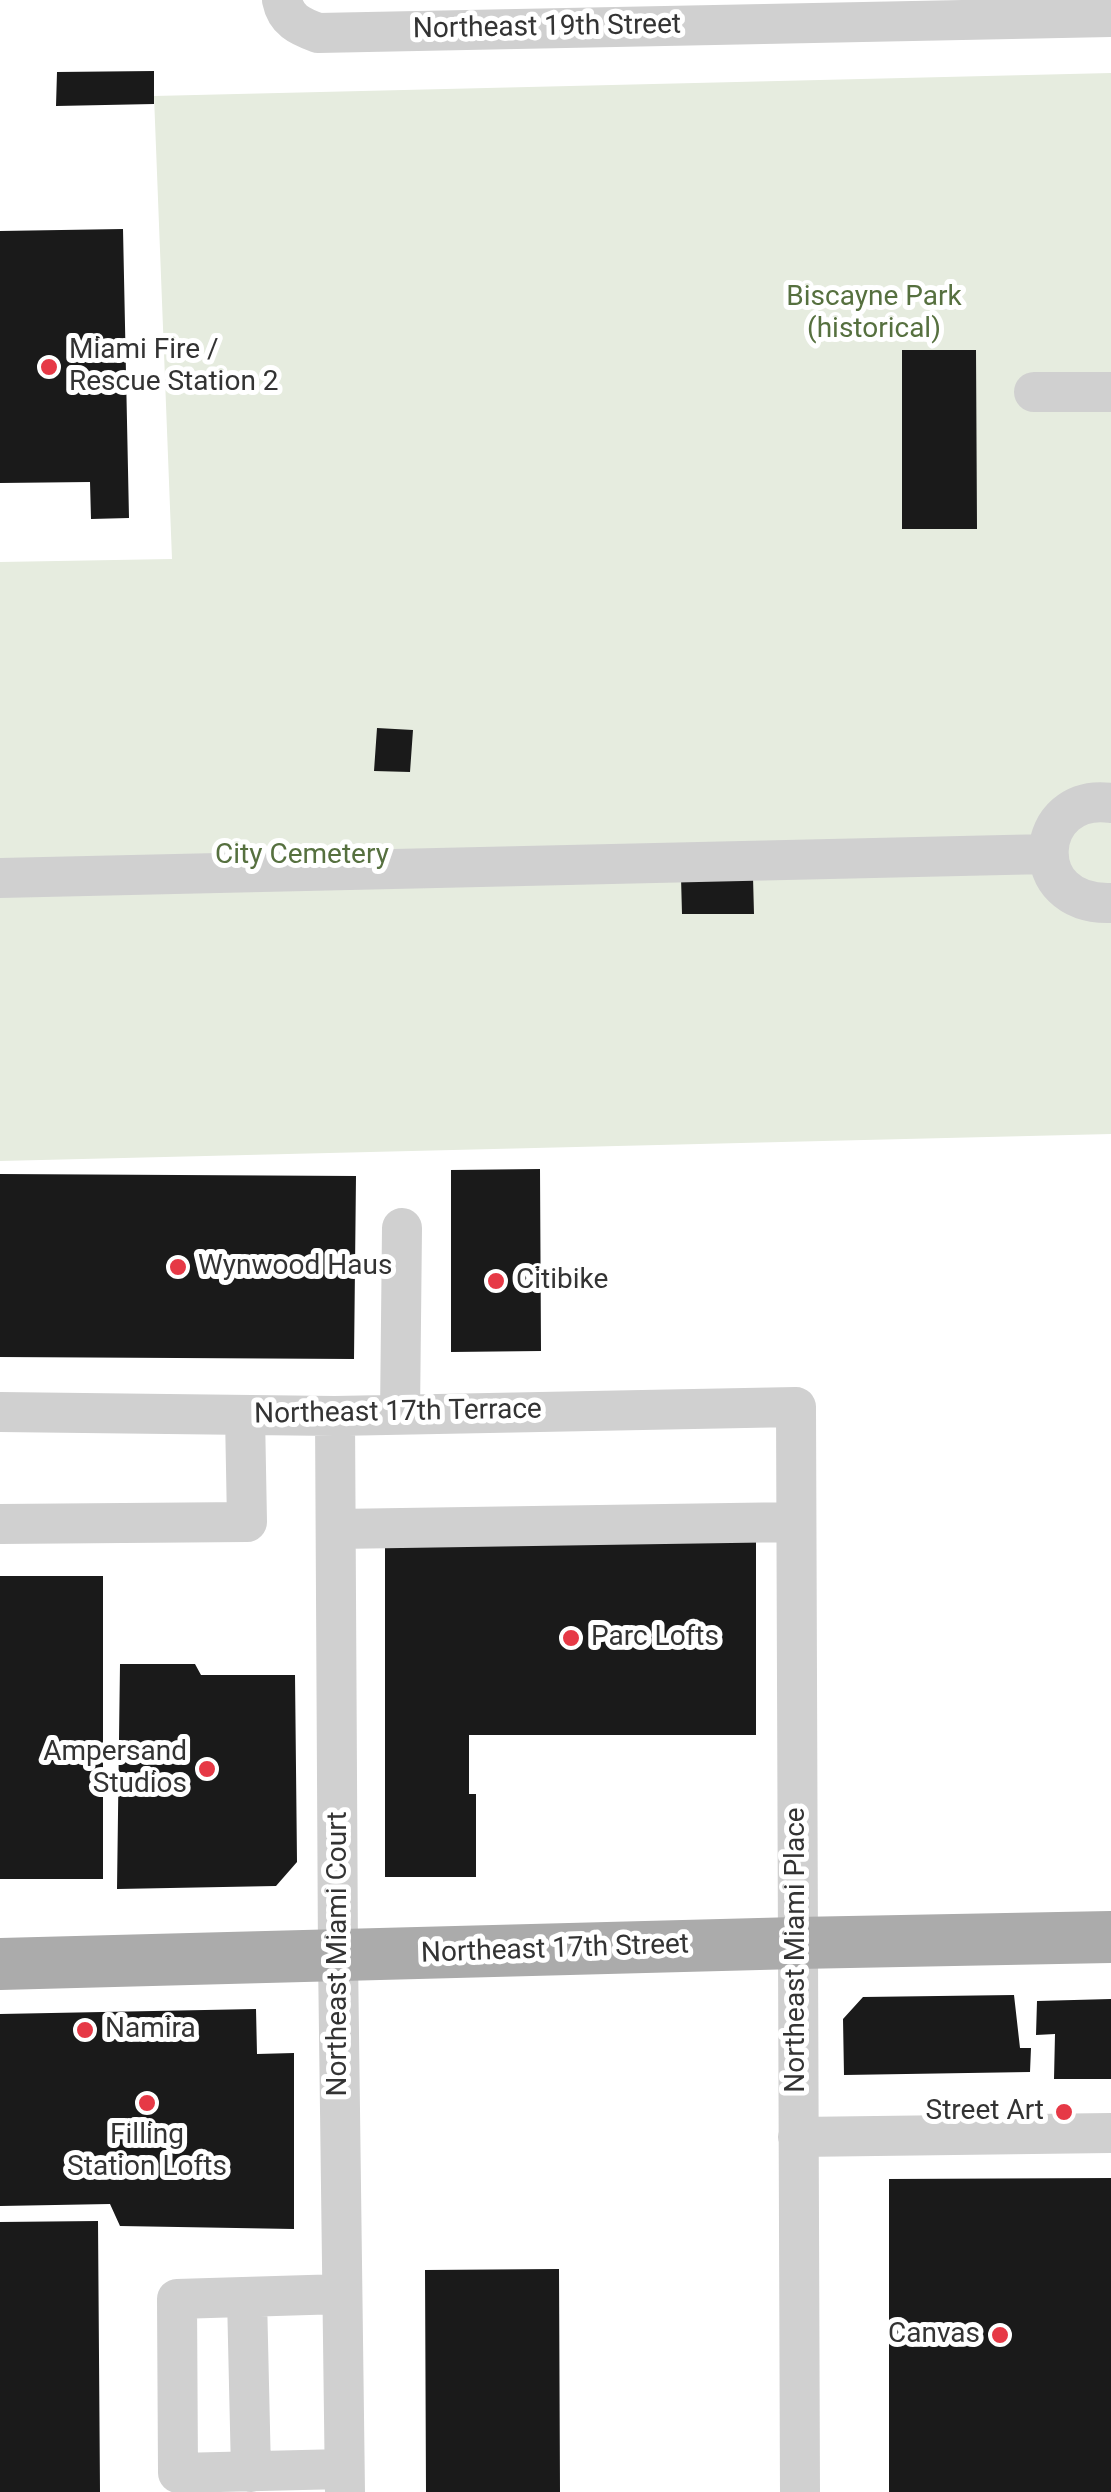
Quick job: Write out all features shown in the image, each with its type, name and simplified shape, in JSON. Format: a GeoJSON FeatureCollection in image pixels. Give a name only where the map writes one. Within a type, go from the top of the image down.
{"type":"FeatureCollection","features":[{"type":"Feature","properties":{"kind":"main road","name":"Northeast 17th Street"},"geometry":{"type":"LineString","coordinates":[[0,1964],[1111,1937]]}},
{"type":"Feature","properties":{"kind":"street","name":"Northeast 19th Street"},"geometry":{"type":"LineString","coordinates":[[285,9],[300,26],[318,33],[1111,17]]}},
{"type":"Feature","properties":{"kind":"street"},"geometry":{"type":"LineString","coordinates":[[1034,392],[1111,392]]}},
{"type":"Feature","properties":{"kind":"street"},"geometry":{"type":"LineString","coordinates":[[1111,803],[1083,804],[1068,812],[1050,838],[1048,854],[1052,872],[1075,898],[1092,904],[1111,903]]}},
{"type":"Feature","properties":{"kind":"street"},"geometry":{"type":"LineString","coordinates":[[0,878],[1048,854]]}},
{"type":"Feature","properties":{"kind":"street"},"geometry":{"type":"LineString","coordinates":[[400,1414],[402,1228]]}},
{"type":"Feature","properties":{"kind":"street","name":"Northeast 17th Terrace"},"geometry":{"type":"LineString","coordinates":[[0,1412],[335,1416],[796,1407]]}},
{"type":"Feature","properties":{"kind":"street","name":"Northeast Miami Place"},"geometry":{"type":"LineString","coordinates":[[796,1407],[800,2492]]}},
{"type":"Feature","properties":{"kind":"street"},"geometry":{"type":"LineString","coordinates":[[0,1524],[247,1522],[245,1415]]}},
{"type":"Feature","properties":{"kind":"street","name":"Northeast Miami Court"},"geometry":{"type":"LineString","coordinates":[[335,1416],[344,2481]]}},
{"type":"Feature","properties":{"kind":"street"},"geometry":{"type":"LineString","coordinates":[[336,1529],[796,1522]]}},
{"type":"Feature","properties":{"kind":"street"},"geometry":{"type":"LineString","coordinates":[[798,2137],[1111,2133]]}},
{"type":"Feature","properties":{"kind":"street"},"geometry":{"type":"LineString","coordinates":[[342,2294],[177,2299],[178,2473],[252,2472],[344,2481]]}},
{"type":"Feature","properties":{"kind":"street"},"geometry":{"type":"LineString","coordinates":[[247,2296],[252,2472]]}},
{"type":"Feature","properties":{"kind":"green space"},"geometry":{"type":"Polygon","coordinates":[[[1111,73],[1111,1134],[0,1161],[0,562],[172,559],[154,96],[1111,73]]]}},
{"type":"Feature","properties":{"kind":"building"},"geometry":{"type":"Polygon","coordinates":[[[154,71],[154,104],[56,106],[57,72],[154,71]]]}},
{"type":"Feature","properties":{"kind":"building"},"geometry":{"type":"Polygon","coordinates":[[[123,229],[129,518],[91,519],[90,482],[0,483],[0,231],[123,229]]]}},
{"type":"Feature","properties":{"kind":"building"},"geometry":{"type":"Polygon","coordinates":[[[902,350],[976,350],[977,529],[902,529],[902,350]]]}},
{"type":"Feature","properties":{"kind":"building"},"geometry":{"type":"Polygon","coordinates":[[[377,728],[413,730],[410,772],[374,771],[377,728]]]}},
{"type":"Feature","properties":{"kind":"building"},"geometry":{"type":"Polygon","coordinates":[[[681,877],[753,877],[754,914],[682,914],[681,877]]]}},
{"type":"Feature","properties":{"kind":"building","name":"Citibike"},"geometry":{"type":"Polygon","coordinates":[[[540,1169],[541,1351],[451,1352],[451,1170],[540,1169]]]}},
{"type":"Feature","properties":{"kind":"building","name":"Wynwood Haus"},"geometry":{"type":"Polygon","coordinates":[[[0,1174],[356,1176],[354,1359],[0,1357],[0,1174]]]}},
{"type":"Feature","properties":{"kind":"building","name":"Parc Lofts"},"geometry":{"type":"Polygon","coordinates":[[[756,1528],[756,1735],[469,1735],[469,1794],[476,1794],[476,1877],[385,1877],[385,1540],[756,1528]]]}},
{"type":"Feature","properties":{"kind":"building"},"geometry":{"type":"Polygon","coordinates":[[[0,1576],[103,1576],[103,1879],[0,1879],[0,1576]]]}},
{"type":"Feature","properties":{"kind":"building","name":"Ampersand Studios"},"geometry":{"type":"Polygon","coordinates":[[[120,1664],[195,1664],[201,1675],[295,1675],[297,1862],[276,1886],[117,1889],[120,1664]]]}},
{"type":"Feature","properties":{"kind":"building"},"geometry":{"type":"Polygon","coordinates":[[[1014,1995],[1020,2048],[1031,2048],[1030,2072],[844,2075],[843,2019],[863,1997],[1014,1995]]]}},
{"type":"Feature","properties":{"kind":"building"},"geometry":{"type":"Polygon","coordinates":[[[1111,1999],[1111,2079],[1054,2079],[1055,2034],[1036,2035],[1037,2001],[1111,1999]]]}},
{"type":"Feature","properties":{"kind":"building","name":"Filling Station Lofts"},"geometry":{"type":"Polygon","coordinates":[[[256,2009],[257,2054],[294,2053],[294,2229],[120,2226],[110,2204],[0,2206],[0,2014],[256,2009]]]}},
{"type":"Feature","properties":{"kind":"building","name":"Canvas"},"geometry":{"type":"Polygon","coordinates":[[[1111,2178],[1111,2492],[889,2492],[889,2179],[1111,2178]]]}},
{"type":"Feature","properties":{"kind":"building"},"geometry":{"type":"Polygon","coordinates":[[[98,2221],[100,2492],[0,2492],[0,2222],[98,2221]]]}},
{"type":"Feature","properties":{"kind":"building"},"geometry":{"type":"Polygon","coordinates":[[[559,2269],[560,2492],[426,2492],[425,2270],[559,2269]]]}},
{"type":"Feature","properties":{"kind":"place","name":"Miami Fire / Rescue Station 2"},"geometry":{"type":"Point","coordinates":[49,367]}},
{"type":"Feature","properties":{"kind":"place","name":"Wynwood Haus"},"geometry":{"type":"Point","coordinates":[178,1267]}},
{"type":"Feature","properties":{"kind":"place","name":"Citibike"},"geometry":{"type":"Point","coordinates":[496,1281]}},
{"type":"Feature","properties":{"kind":"place","name":"Parc Lofts"},"geometry":{"type":"Point","coordinates":[571,1638]}},
{"type":"Feature","properties":{"kind":"place","name":"Ampersand Studios"},"geometry":{"type":"Point","coordinates":[207,1769]}},
{"type":"Feature","properties":{"kind":"place","name":"Namira"},"geometry":{"type":"Point","coordinates":[85,2030]}},
{"type":"Feature","properties":{"kind":"place","name":"Filling Station Lofts"},"geometry":{"type":"Point","coordinates":[147,2103]}},
{"type":"Feature","properties":{"kind":"place","name":"Street Art"},"geometry":{"type":"Point","coordinates":[1064,2112]}},
{"type":"Feature","properties":{"kind":"place","name":"Canvas"},"geometry":{"type":"Point","coordinates":[1000,2335]}},
{"type":"Feature","properties":{"kind":"park label","name":"Biscayne Park (historical)"},"geometry":{"type":"Point","coordinates":[874,314]}},
{"type":"Feature","properties":{"kind":"park label","name":"City Cemetery"},"geometry":{"type":"Point","coordinates":[302,856]}}]}
